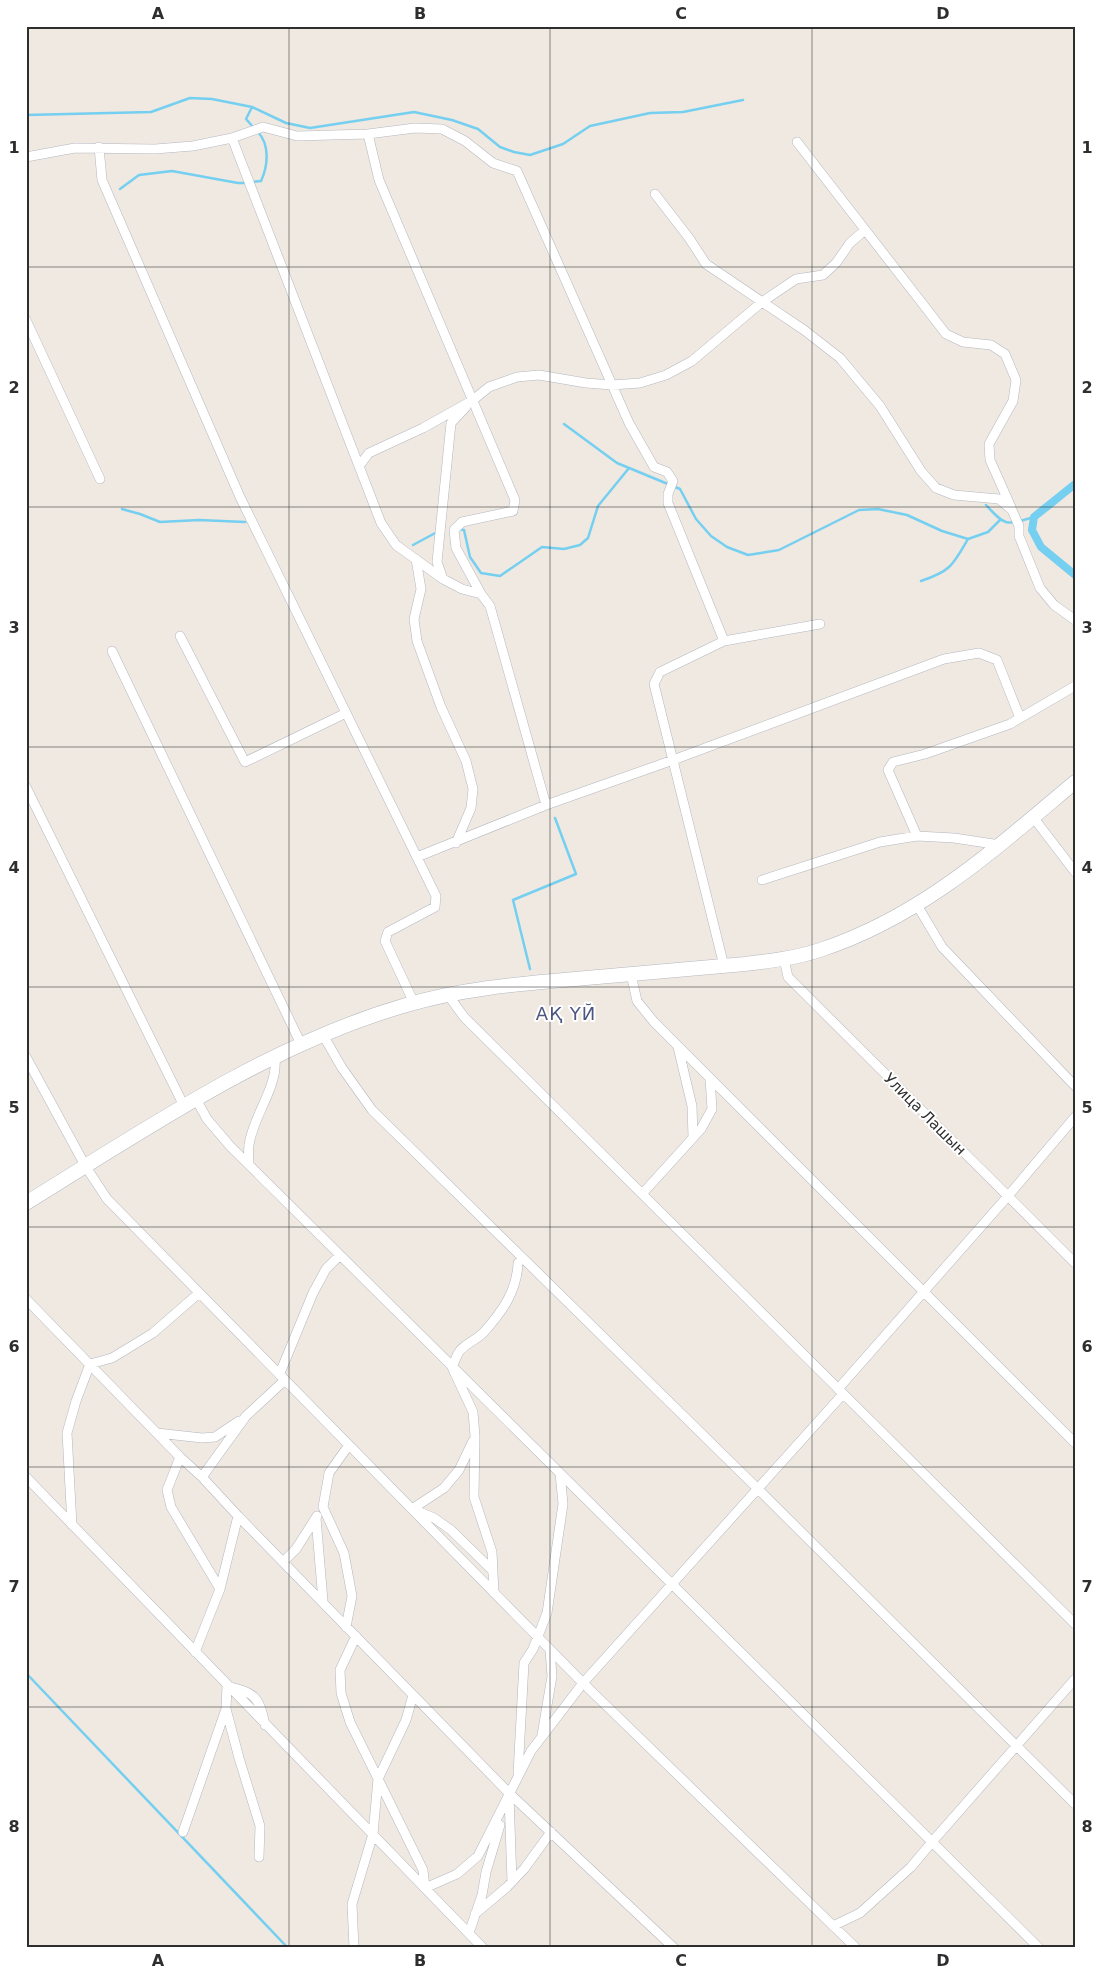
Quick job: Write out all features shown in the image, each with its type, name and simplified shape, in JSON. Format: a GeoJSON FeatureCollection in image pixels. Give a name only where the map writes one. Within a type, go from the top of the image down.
{"type":"FeatureCollection","features":[{"type":"Feature","properties":{"kind":"main road"},"geometry":{"type":"LineString","coordinates":[[26,1203],[220,1084],[301,1044],[356,1021],[414,1003],[495,986],[784,959],[819,951],[854,938],[917,905],[974,866],[1075,782]]}},
{"type":"Feature","properties":{"kind":"street"},"geometry":{"type":"LineString","coordinates":[[26,157],[75,148],[155,149],[192,146],[232,138],[263,127],[297,136],[368,134],[415,128],[442,129],[465,141],[493,163],[517,171],[629,423],[654,467],[668,472],[674,481],[668,494],[668,503],[724,641]]}},
{"type":"Feature","properties":{"kind":"street"},"geometry":{"type":"LineString","coordinates":[[368,134],[379,180],[515,500],[513,511],[462,522],[454,530],[456,548],[481,594],[490,606],[546,805]]}},
{"type":"Feature","properties":{"kind":"street"},"geometry":{"type":"LineString","coordinates":[[232,138],[382,523],[396,545],[462,589],[481,594]]}},
{"type":"Feature","properties":{"kind":"street"},"geometry":{"type":"LineString","coordinates":[[797,142],[946,334],[962,342],[991,345],[1005,354],[1016,380],[1013,401],[989,444],[990,460],[1019,526],[1020,536],[1040,588],[1054,605],[1075,620]]}},
{"type":"Feature","properties":{"kind":"street"},"geometry":{"type":"LineString","coordinates":[[99,147],[102,180],[240,496],[436,896],[435,907],[388,932],[384,941],[414,1003]]}},
{"type":"Feature","properties":{"kind":"street"},"geometry":{"type":"LineString","coordinates":[[655,194],[689,238],[706,264],[804,330],[840,358],[880,406],[921,471],[936,488],[954,495],[999,499],[1012,510]]}},
{"type":"Feature","properties":{"kind":"street"},"geometry":{"type":"LineString","coordinates":[[359,466],[369,453],[423,428],[472,400],[489,387],[517,377],[539,375],[586,383],[612,385],[640,383],[666,375],[692,361],[762,302],[796,279],[822,275],[836,263],[850,243],[865,230]]}},
{"type":"Feature","properties":{"kind":"street"},"geometry":{"type":"LineString","coordinates":[[26,320],[100,479]]}},
{"type":"Feature","properties":{"kind":"street"},"geometry":{"type":"LineString","coordinates":[[443,578],[437,562],[451,423],[472,400]]}},
{"type":"Feature","properties":{"kind":"street"},"geometry":{"type":"LineString","coordinates":[[416,559],[421,589],[414,619],[417,641],[441,707],[466,761],[473,789],[471,808],[456,843]]}},
{"type":"Feature","properties":{"kind":"street"},"geometry":{"type":"LineString","coordinates":[[724,966],[654,684],[660,672],[724,641],[820,624]]}},
{"type":"Feature","properties":{"kind":"street"},"geometry":{"type":"LineString","coordinates":[[180,636],[245,762],[346,713]]}},
{"type":"Feature","properties":{"kind":"street"},"geometry":{"type":"LineString","coordinates":[[112,651],[301,1044]]}},
{"type":"Feature","properties":{"kind":"street"},"geometry":{"type":"LineString","coordinates":[[418,857],[546,805],[673,760],[944,658],[979,653],[996,660],[1020,718]]}},
{"type":"Feature","properties":{"kind":"street"},"geometry":{"type":"LineString","coordinates":[[917,836],[888,770],[893,762],[925,754],[1010,724],[1075,686]]}},
{"type":"Feature","properties":{"kind":"street"},"geometry":{"type":"LineString","coordinates":[[26,787],[190,1102],[249,1165],[1039,1948]]}},
{"type":"Feature","properties":{"kind":"street"},"geometry":{"type":"LineString","coordinates":[[1034,817],[1075,872]]}},
{"type":"Feature","properties":{"kind":"street"},"geometry":{"type":"LineString","coordinates":[[762,880],[880,842],[917,836],[954,838],[1000,845]]}},
{"type":"Feature","properties":{"kind":"street"},"geometry":{"type":"LineString","coordinates":[[917,905],[942,947],[1075,1086]]}},
{"type":"Feature","properties":{"kind":"street","name":"Улица Лашын"},"geometry":{"type":"LineString","coordinates":[[784,959],[788,976],[1075,1263]]}},
{"type":"Feature","properties":{"kind":"street"},"geometry":{"type":"LineString","coordinates":[[631,974],[637,1001],[654,1022],[1075,1443]]}},
{"type":"Feature","properties":{"kind":"street"},"geometry":{"type":"LineString","coordinates":[[448,995],[464,1017],[1075,1624]]}},
{"type":"Feature","properties":{"kind":"street"},"geometry":{"type":"LineString","coordinates":[[323,1035],[342,1068],[372,1110],[1075,1804]]}},
{"type":"Feature","properties":{"kind":"street"},"geometry":{"type":"LineString","coordinates":[[677,1046],[692,1106],[693,1137]]}},
{"type":"Feature","properties":{"kind":"street"},"geometry":{"type":"LineString","coordinates":[[26,1057],[86,1167],[107,1199],[537,1635],[582,1683],[856,1948]]}},
{"type":"Feature","properties":{"kind":"street"},"geometry":{"type":"LineString","coordinates":[[249,1165],[249,1145],[265,1097],[276,1072],[275,1058]]}},
{"type":"Feature","properties":{"kind":"street"},"geometry":{"type":"LineString","coordinates":[[642,1194],[701,1129],[712,1110],[710,1078]]}},
{"type":"Feature","properties":{"kind":"street"},"geometry":{"type":"LineString","coordinates":[[426,1888],[457,1874],[478,1856],[531,1751],[582,1683],[758,1489],[1075,1117]]}},
{"type":"Feature","properties":{"kind":"street"},"geometry":{"type":"LineString","coordinates":[[202,1477],[246,1416],[282,1376],[312,1293],[326,1269],[340,1255]]}},
{"type":"Feature","properties":{"kind":"street"},"geometry":{"type":"LineString","coordinates":[[452,1366],[460,1351],[483,1334],[507,1301],[514,1290],[518,1263]]}},
{"type":"Feature","properties":{"kind":"street"},"geometry":{"type":"LineString","coordinates":[[90,1364],[112,1358],[153,1332],[199,1292]]}},
{"type":"Feature","properties":{"kind":"street"},"geometry":{"type":"LineString","coordinates":[[26,1299],[509,1793],[674,1948]]}},
{"type":"Feature","properties":{"kind":"street"},"geometry":{"type":"LineString","coordinates":[[72,1525],[67,1433],[76,1401],[90,1364]]}},
{"type":"Feature","properties":{"kind":"street"},"geometry":{"type":"LineString","coordinates":[[452,1366],[473,1412],[475,1436],[474,1497],[492,1552],[494,1592]]}},
{"type":"Feature","properties":{"kind":"street"},"geometry":{"type":"LineString","coordinates":[[473,1412],[479,1393]]}},
{"type":"Feature","properties":{"kind":"street"},"geometry":{"type":"LineString","coordinates":[[157,1433],[202,1438],[215,1437],[246,1416]]}},
{"type":"Feature","properties":{"kind":"street"},"geometry":{"type":"LineString","coordinates":[[412,1509],[444,1488],[459,1470],[475,1436]]}},
{"type":"Feature","properties":{"kind":"street"},"geometry":{"type":"LineString","coordinates":[[283,1562],[296,1549],[323,1507],[329,1473],[349,1445]]}},
{"type":"Feature","properties":{"kind":"street"},"geometry":{"type":"LineString","coordinates":[[180,1457],[168,1490],[171,1507],[220,1589]]}},
{"type":"Feature","properties":{"kind":"street"},"geometry":{"type":"LineString","coordinates":[[518,1777],[524,1663],[547,1613],[563,1504],[560,1473]]}},
{"type":"Feature","properties":{"kind":"street"},"geometry":{"type":"LineString","coordinates":[[26,1477],[483,1948]]}},
{"type":"Feature","properties":{"kind":"street"},"geometry":{"type":"LineString","coordinates":[[323,1507],[344,1553],[352,1596],[346,1626]]}},
{"type":"Feature","properties":{"kind":"street"},"geometry":{"type":"LineString","coordinates":[[412,1509],[434,1518],[450,1530],[493,1572]]}},
{"type":"Feature","properties":{"kind":"street"},"geometry":{"type":"LineString","coordinates":[[195,1652],[220,1589],[238,1516]]}},
{"type":"Feature","properties":{"kind":"street"},"geometry":{"type":"LineString","coordinates":[[316,1518],[323,1601]]}},
{"type":"Feature","properties":{"kind":"street"},"geometry":{"type":"LineString","coordinates":[[356,1636],[340,1670],[341,1692],[350,1722],[423,1870],[426,1888]]}},
{"type":"Feature","properties":{"kind":"street"},"geometry":{"type":"LineString","coordinates":[[541,1738],[552,1676],[550,1650]]}},
{"type":"Feature","properties":{"kind":"street"},"geometry":{"type":"LineString","coordinates":[[833,1926],[860,1912],[911,1867],[1075,1679]]}},
{"type":"Feature","properties":{"kind":"street"},"geometry":{"type":"LineString","coordinates":[[183,1832],[226,1709],[227,1686]]}},
{"type":"Feature","properties":{"kind":"street"},"geometry":{"type":"LineString","coordinates":[[354,1948],[352,1904],[372,1834],[378,1779],[406,1720],[413,1695]]}},
{"type":"Feature","properties":{"kind":"street"},"geometry":{"type":"LineString","coordinates":[[226,1709],[260,1826],[259,1857]]}},
{"type":"Feature","properties":{"kind":"street"},"geometry":{"type":"LineString","coordinates":[[509,1793],[512,1882]]}},
{"type":"Feature","properties":{"kind":"street"},"geometry":{"type":"LineString","coordinates":[[469,1933],[482,1895],[486,1872],[509,1793]]}},
{"type":"Feature","properties":{"kind":"street"},"geometry":{"type":"LineString","coordinates":[[474,1915],[512,1882],[551,1832]]}},
{"type":"Feature","properties":{"kind":"waterway"},"geometry":{"type":"LineString","coordinates":[[26,115],[151,112],[190,98],[212,99],[252,107],[286,123],[310,128],[414,112],[452,120],[478,129],[500,147],[530,155],[563,144],[590,126],[650,113],[683,112],[743,100]]}},
{"type":"Feature","properties":{"kind":"waterway"},"geometry":{"type":"LineString","coordinates":[[252,107],[246,119],[254,128]]}},
{"type":"Feature","properties":{"kind":"waterway"},"geometry":{"type":"LineString","coordinates":[[251,182],[261,181],[267,156],[265,143],[258,132]]}},
{"type":"Feature","properties":{"kind":"waterway"},"geometry":{"type":"LineString","coordinates":[[120,189],[139,175],[172,171],[246,183]]}},
{"type":"Feature","properties":{"kind":"waterway"},"geometry":{"type":"LineString","coordinates":[[564,424],[617,463],[680,489],[696,519],[711,536],[727,547],[748,555],[779,550],[859,510],[878,509],[907,515],[942,531],[968,539],[988,532],[1000,520]]}},
{"type":"Feature","properties":{"kind":"waterway"},"geometry":{"type":"LineString","coordinates":[[458,529],[464,530],[470,557],[481,573],[500,576],[542,547],[564,549],[580,545],[588,538],[598,506],[629,468]]}},
{"type":"Feature","properties":{"kind":"waterway"},"geometry":{"type":"LineString","coordinates":[[1075,484],[1034,517],[1032,530],[1041,547],[1075,575]]}},
{"type":"Feature","properties":{"kind":"waterway"},"geometry":{"type":"LineString","coordinates":[[986,505],[1003,521],[1012,523],[1034,517]]}},
{"type":"Feature","properties":{"kind":"waterway"},"geometry":{"type":"LineString","coordinates":[[122,509],[160,522],[199,520],[245,522]]}},
{"type":"Feature","properties":{"kind":"waterway"},"geometry":{"type":"LineString","coordinates":[[413,545],[439,531]]}},
{"type":"Feature","properties":{"kind":"waterway"},"geometry":{"type":"LineString","coordinates":[[921,581],[939,574],[950,566],[968,539]]}},
{"type":"Feature","properties":{"kind":"waterway"},"geometry":{"type":"LineString","coordinates":[[530,969],[513,900],[576,874],[555,818]]}},
{"type":"Feature","properties":{"kind":"waterway"},"geometry":{"type":"LineString","coordinates":[[26,1673],[288,1948]]}},
{"type":"Feature","properties":{"kind":"district","name":"АҚ ҮЙ"},"geometry":{"type":"Point","coordinates":[566,1014]}}]}
